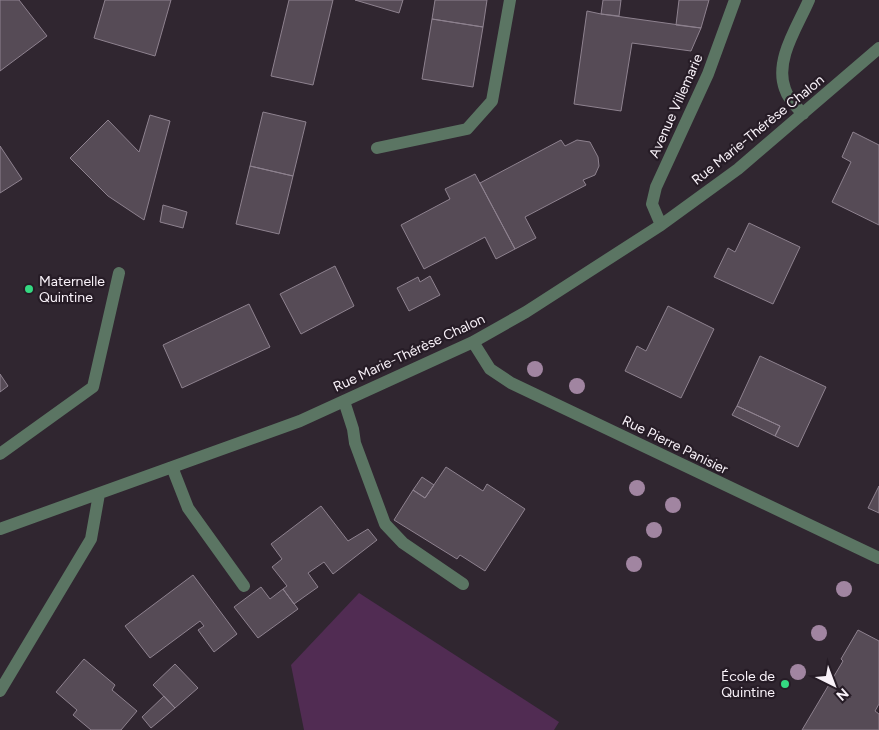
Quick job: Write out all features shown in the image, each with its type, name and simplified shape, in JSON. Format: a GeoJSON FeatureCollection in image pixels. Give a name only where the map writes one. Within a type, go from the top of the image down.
{"type":"FeatureCollection","features":[{"type":"Feature","properties":{"kind":"street"},"geometry":{"type":"LineString","coordinates":[[376,148],[467,129],[492,101],[510,0]]}},
{"type":"Feature","properties":{"kind":"street","name":"Avenue Villemarie"},"geometry":{"type":"LineString","coordinates":[[661,225],[652,204],[656,187],[708,74],[735,0]]}},
{"type":"Feature","properties":{"kind":"street"},"geometry":{"type":"LineString","coordinates":[[803,114],[790,99],[784,88],[783,65],[789,44],[809,0]]}},
{"type":"Feature","properties":{"kind":"street","name":"Rue Marie-Thérèse Chalon"},"geometry":{"type":"LineString","coordinates":[[0,529],[300,421],[473,342],[526,312],[661,225],[738,169],[879,48]]}},
{"type":"Feature","properties":{"kind":"street"},"geometry":{"type":"LineString","coordinates":[[0,454],[93,387],[118,273]]}},
{"type":"Feature","properties":{"kind":"street","name":"Rue Pierre Panisier"},"geometry":{"type":"LineString","coordinates":[[473,342],[490,369],[511,383],[879,558]]}},
{"type":"Feature","properties":{"kind":"street"},"geometry":{"type":"LineString","coordinates":[[344,401],[355,442],[385,524],[403,543],[463,584]]}},
{"type":"Feature","properties":{"kind":"street"},"geometry":{"type":"LineString","coordinates":[[172,467],[188,508],[244,586]]}},
{"type":"Feature","properties":{"kind":"street"},"geometry":{"type":"LineString","coordinates":[[0,691],[91,538],[99,494]]}},
{"type":"Feature","properties":{"kind":"shaded area"},"geometry":{"type":"Polygon","coordinates":[[[359,593],[559,722],[554,730],[304,730],[291,665],[359,593]]]}},
{"type":"Feature","properties":{"kind":"building"},"geometry":{"type":"Polygon","coordinates":[[[0,0],[19,0],[47,36],[0,71],[0,0]]]}},
{"type":"Feature","properties":{"kind":"building"},"geometry":{"type":"Polygon","coordinates":[[[105,0],[171,0],[155,56],[94,38],[105,0]]]}},
{"type":"Feature","properties":{"kind":"building"},"geometry":{"type":"Polygon","coordinates":[[[289,0],[333,0],[313,85],[271,76],[289,0]]]}},
{"type":"Feature","properties":{"kind":"building"},"geometry":{"type":"Polygon","coordinates":[[[355,0],[403,0],[399,13],[355,0]]]}},
{"type":"Feature","properties":{"kind":"building"},"geometry":{"type":"Polygon","coordinates":[[[435,0],[487,0],[483,27],[432,19],[435,0]]]}},
{"type":"Feature","properties":{"kind":"building"},"geometry":{"type":"Polygon","coordinates":[[[603,0],[621,0],[619,16],[601,14],[603,0]]]}},
{"type":"Feature","properties":{"kind":"building"},"geometry":{"type":"Polygon","coordinates":[[[679,0],[709,0],[701,28],[676,25],[679,0]]]}},
{"type":"Feature","properties":{"kind":"building"},"geometry":{"type":"Polygon","coordinates":[[[587,11],[701,28],[691,51],[632,43],[621,111],[574,104],[587,11]]]}},
{"type":"Feature","properties":{"kind":"building"},"geometry":{"type":"Polygon","coordinates":[[[432,19],[483,27],[473,87],[422,79],[432,19]]]}},
{"type":"Feature","properties":{"kind":"building"},"geometry":{"type":"Polygon","coordinates":[[[263,112],[306,122],[293,176],[250,166],[263,112]]]}},
{"type":"Feature","properties":{"kind":"building"},"geometry":{"type":"Polygon","coordinates":[[[150,115],[170,121],[144,220],[108,196],[70,158],[108,120],[139,152],[150,115]]]}},
{"type":"Feature","properties":{"kind":"building"},"geometry":{"type":"Polygon","coordinates":[[[853,132],[879,145],[879,225],[832,202],[851,162],[842,157],[853,132]]]}},
{"type":"Feature","properties":{"kind":"building"},"geometry":{"type":"Polygon","coordinates":[[[561,140],[565,146],[577,140],[590,142],[598,157],[599,166],[595,175],[583,180],[586,185],[525,217],[536,238],[515,249],[480,183],[561,140]]]}},
{"type":"Feature","properties":{"kind":"building"},"geometry":{"type":"Polygon","coordinates":[[[0,146],[22,179],[0,193],[0,146]]]}},
{"type":"Feature","properties":{"kind":"building"},"geometry":{"type":"Polygon","coordinates":[[[250,166],[293,176],[279,234],[236,224],[250,166]]]}},
{"type":"Feature","properties":{"kind":"building"},"geometry":{"type":"Polygon","coordinates":[[[475,174],[515,249],[496,259],[485,237],[424,269],[401,225],[450,199],[445,189],[475,174]]]}},
{"type":"Feature","properties":{"kind":"building"},"geometry":{"type":"Polygon","coordinates":[[[163,205],[187,212],[183,228],[160,222],[163,205]]]}},
{"type":"Feature","properties":{"kind":"building"},"geometry":{"type":"Polygon","coordinates":[[[749,223],[800,247],[773,304],[714,277],[728,248],[735,252],[749,223]]]}},
{"type":"Feature","properties":{"kind":"building"},"geometry":{"type":"Polygon","coordinates":[[[335,266],[354,306],[301,334],[280,294],[335,266]]]}},
{"type":"Feature","properties":{"kind":"building"},"geometry":{"type":"Polygon","coordinates":[[[430,276],[440,295],[409,311],[397,288],[418,277],[420,282],[430,276]]]}},
{"type":"Feature","properties":{"kind":"building"},"geometry":{"type":"Polygon","coordinates":[[[249,304],[270,347],[182,388],[163,345],[249,304]]]}},
{"type":"Feature","properties":{"kind":"building"},"geometry":{"type":"Polygon","coordinates":[[[668,306],[714,329],[681,398],[625,371],[637,346],[646,351],[668,306]]]}},
{"type":"Feature","properties":{"kind":"building"},"geometry":{"type":"Polygon","coordinates":[[[760,356],[826,387],[798,447],[775,436],[780,426],[737,406],[760,356]]]}},
{"type":"Feature","properties":{"kind":"building"},"geometry":{"type":"Polygon","coordinates":[[[0,374],[8,386],[0,392],[0,374]]]}},
{"type":"Feature","properties":{"kind":"building"},"geometry":{"type":"Polygon","coordinates":[[[737,406],[780,426],[775,436],[732,415],[737,406]]]}},
{"type":"Feature","properties":{"kind":"building"},"geometry":{"type":"Polygon","coordinates":[[[446,467],[483,491],[487,484],[525,509],[485,571],[460,555],[457,559],[394,520],[413,490],[425,498],[446,467]]]}},
{"type":"Feature","properties":{"kind":"building"},"geometry":{"type":"Polygon","coordinates":[[[422,477],[434,485],[425,498],[413,490],[422,477]]]}},
{"type":"Feature","properties":{"kind":"building"},"geometry":{"type":"Polygon","coordinates":[[[879,486],[879,513],[868,508],[879,486]]]}},
{"type":"Feature","properties":{"kind":"building"},"geometry":{"type":"Polygon","coordinates":[[[321,506],[348,541],[368,529],[377,540],[333,574],[324,562],[308,573],[318,587],[294,604],[283,589],[287,586],[272,567],[282,559],[271,544],[321,506]]]}},
{"type":"Feature","properties":{"kind":"building"},"geometry":{"type":"Polygon","coordinates":[[[193,575],[237,634],[214,652],[198,630],[204,626],[200,621],[150,658],[125,626],[193,575]]]}},
{"type":"Feature","properties":{"kind":"building"},"geometry":{"type":"Polygon","coordinates":[[[261,587],[270,599],[283,589],[298,609],[258,638],[234,607],[261,587]]]}},
{"type":"Feature","properties":{"kind":"building"},"geometry":{"type":"Polygon","coordinates":[[[858,630],[879,641],[879,704],[875,711],[879,714],[879,730],[802,730],[843,661],[841,659],[858,630]]]}},
{"type":"Feature","properties":{"kind":"building"},"geometry":{"type":"Polygon","coordinates":[[[84,659],[115,685],[112,690],[137,711],[121,730],[91,730],[73,715],[77,710],[56,692],[84,659]]]}},
{"type":"Feature","properties":{"kind":"building"},"geometry":{"type":"Polygon","coordinates":[[[175,664],[198,688],[175,708],[153,685],[175,664]]]}},
{"type":"Feature","properties":{"kind":"building"},"geometry":{"type":"Polygon","coordinates":[[[164,696],[175,708],[151,728],[142,717],[164,696]]]}},
{"type":"Feature","properties":{"kind":"place","name":"Maternelle Quintine"},"geometry":{"type":"Point","coordinates":[29,289]}},
{"type":"Feature","properties":{"kind":"place","name":"École de Quintine"},"geometry":{"type":"Point","coordinates":[785,684]}}]}
